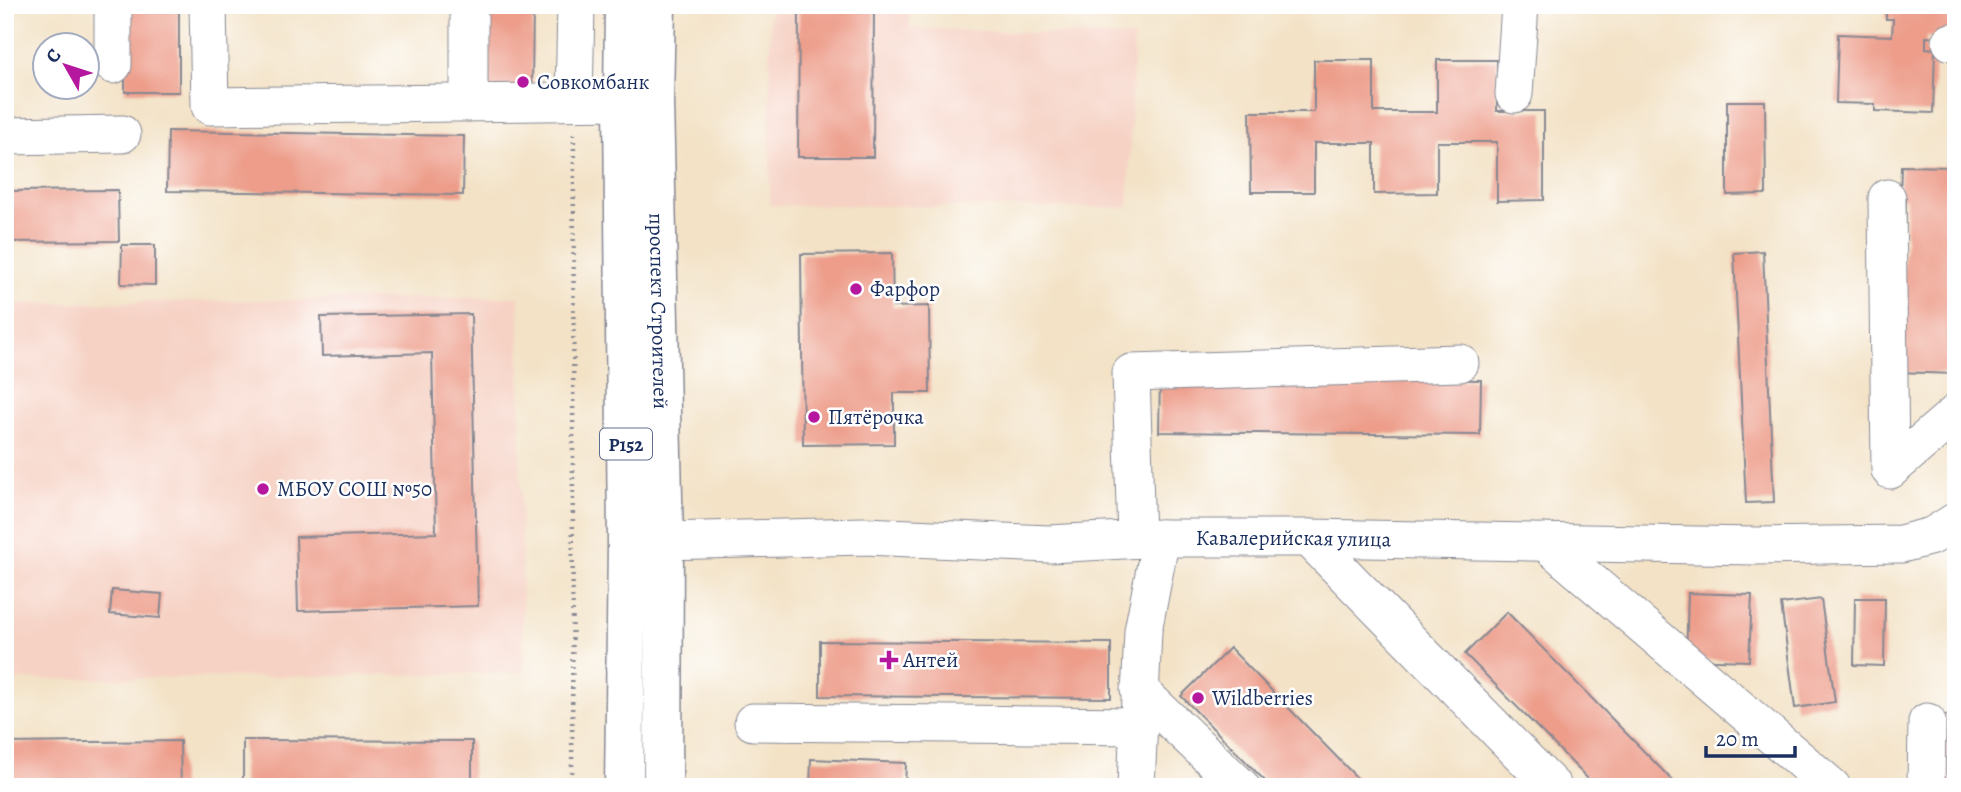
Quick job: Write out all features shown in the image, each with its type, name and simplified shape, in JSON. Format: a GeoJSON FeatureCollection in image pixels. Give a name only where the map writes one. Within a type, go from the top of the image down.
{"type":"FeatureCollection","features":[{"type":"Feature","properties":{"kind":"main road","name":"проспект Строителей"},"geometry":{"type":"LineString","coordinates":[[624,787],[627,544],[623,101],[625,5]]}},
{"type":"Feature","properties":{"kind":"main road","name":"проспект Строителей"},"geometry":{"type":"LineString","coordinates":[[656,5],[654,102],[664,541],[663,787]]}},
{"type":"Feature","properties":{"kind":"main road","name":"Кавалерийская улица"},"geometry":{"type":"LineString","coordinates":[[627,544],[664,541]]}},
{"type":"Feature","properties":{"kind":"street"},"geometry":{"type":"LineString","coordinates":[[113,5],[113,65]]}},
{"type":"Feature","properties":{"kind":"street"},"geometry":{"type":"LineString","coordinates":[[208,5],[210,106],[623,101]]}},
{"type":"Feature","properties":{"kind":"street"},"geometry":{"type":"LineString","coordinates":[[469,5],[469,103]]}},
{"type":"Feature","properties":{"kind":"street"},"geometry":{"type":"LineString","coordinates":[[574,102],[576,5]]}},
{"type":"Feature","properties":{"kind":"street"},"geometry":{"type":"LineString","coordinates":[[1514,94],[1520,5]]}},
{"type":"Feature","properties":{"kind":"street"},"geometry":{"type":"LineString","coordinates":[[5,136],[122,134]]}},
{"type":"Feature","properties":{"kind":"street"},"geometry":{"type":"LineString","coordinates":[[1887,198],[1890,470],[1956,413]]}},
{"type":"Feature","properties":{"kind":"street"},"geometry":{"type":"LineString","coordinates":[[1136,787],[1138,708],[1149,539],[1131,373],[1460,363]]}},
{"type":"Feature","properties":{"kind":"street","name":"Кавалерийская улица"},"geometry":{"type":"LineString","coordinates":[[664,541],[865,536],[1049,544],[1149,539],[1309,538],[1755,546],[1901,544],[1932,536],[1956,521]]}},
{"type":"Feature","properties":{"kind":"street"},"geometry":{"type":"LineString","coordinates":[[1309,538],[1553,787]]}},
{"type":"Feature","properties":{"kind":"street"},"geometry":{"type":"LineString","coordinates":[[1545,542],[1832,787]]}},
{"type":"Feature","properties":{"kind":"street"},"geometry":{"type":"LineString","coordinates":[[753,722],[1138,708],[1241,787]]}},
{"type":"Feature","properties":{"kind":"street"},"geometry":{"type":"LineString","coordinates":[[1926,787],[1927,722]]}},
{"type":"Feature","properties":{"kind":"path"},"geometry":{"type":"LineString","coordinates":[[572,787],[574,102]]}},
{"type":"Feature","properties":{"kind":"shaded area"},"geometry":{"type":"Polygon","coordinates":[[[770,5],[910,5],[910,28],[1134,37],[1128,208],[770,205],[770,5]]]}},
{"type":"Feature","properties":{"kind":"shaded area","name":"МБОУ СОШ №50"},"geometry":{"type":"Polygon","coordinates":[[[519,297],[523,673],[5,680],[5,304],[519,297]]]}},
{"type":"Feature","properties":{"kind":"building"},"geometry":{"type":"Polygon","coordinates":[[[125,5],[179,5],[179,92],[125,92],[125,5]]]}},
{"type":"Feature","properties":{"kind":"building"},"geometry":{"type":"Polygon","coordinates":[[[474,5],[533,5],[532,91],[474,91],[474,5]]]}},
{"type":"Feature","properties":{"kind":"building"},"geometry":{"type":"Polygon","coordinates":[[[799,5],[874,5],[873,157],[798,157],[799,5]]]}},
{"type":"Feature","properties":{"kind":"building"},"geometry":{"type":"Polygon","coordinates":[[[1886,5],[1956,5],[1956,38],[1926,37],[1926,48],[1935,49],[1933,113],[1875,111],[1875,104],[1836,103],[1838,34],[1892,36],[1893,19],[1886,19],[1886,5]]]}},
{"type":"Feature","properties":{"kind":"building"},"geometry":{"type":"Polygon","coordinates":[[[1314,60],[1374,60],[1374,112],[1437,112],[1437,60],[1497,60],[1497,111],[1544,111],[1544,200],[1497,201],[1497,142],[1437,142],[1437,193],[1374,194],[1374,143],[1314,143],[1314,192],[1251,192],[1250,112],[1314,112],[1314,60]]]}},
{"type":"Feature","properties":{"kind":"building"},"geometry":{"type":"Polygon","coordinates":[[[1727,101],[1765,101],[1766,194],[1727,195],[1727,101]]]}},
{"type":"Feature","properties":{"kind":"building"},"geometry":{"type":"Polygon","coordinates":[[[168,131],[464,136],[463,195],[167,191],[168,131]]]}},
{"type":"Feature","properties":{"kind":"building"},"geometry":{"type":"Polygon","coordinates":[[[1901,166],[1956,167],[1956,374],[1896,372],[1905,241],[1906,198],[1900,198],[1901,166]]]}},
{"type":"Feature","properties":{"kind":"building"},"geometry":{"type":"Polygon","coordinates":[[[118,190],[119,241],[5,242],[5,191],[118,190]]]}},
{"type":"Feature","properties":{"kind":"building"},"geometry":{"type":"Polygon","coordinates":[[[122,245],[155,245],[155,285],[121,284],[122,245]]]}},
{"type":"Feature","properties":{"kind":"building"},"geometry":{"type":"Polygon","coordinates":[[[1763,251],[1774,502],[1746,503],[1734,253],[1763,251]]]}},
{"type":"Feature","properties":{"kind":"building"},"geometry":{"type":"Polygon","coordinates":[[[892,253],[893,307],[929,306],[930,393],[894,393],[894,444],[803,445],[801,254],[892,253]]]}},
{"type":"Feature","properties":{"kind":"building"},"geometry":{"type":"Polygon","coordinates":[[[471,314],[478,606],[298,611],[296,537],[436,533],[432,353],[322,356],[321,317],[471,314]]]}},
{"type":"Feature","properties":{"kind":"building"},"geometry":{"type":"Polygon","coordinates":[[[1160,376],[1481,380],[1480,435],[1159,432],[1160,376]]]}},
{"type":"Feature","properties":{"kind":"building"},"geometry":{"type":"Polygon","coordinates":[[[112,590],[162,594],[160,618],[110,614],[112,590]]]}},
{"type":"Feature","properties":{"kind":"building"},"geometry":{"type":"Polygon","coordinates":[[[1688,593],[1752,595],[1749,661],[1686,659],[1688,593]]]}},
{"type":"Feature","properties":{"kind":"building"},"geometry":{"type":"Polygon","coordinates":[[[1855,598],[1885,598],[1884,666],[1854,665],[1855,598]]]}},
{"type":"Feature","properties":{"kind":"building"},"geometry":{"type":"Polygon","coordinates":[[[1821,599],[1835,702],[1795,708],[1781,604],[1821,599]]]}},
{"type":"Feature","properties":{"kind":"building"},"geometry":{"type":"Polygon","coordinates":[[[1507,612],[1679,787],[1596,787],[1465,654],[1507,612]]]}},
{"type":"Feature","properties":{"kind":"building"},"geometry":{"type":"Polygon","coordinates":[[[820,641],[1111,643],[1111,698],[820,696],[820,641]]]}},
{"type":"Feature","properties":{"kind":"building"},"geometry":{"type":"Polygon","coordinates":[[[1230,648],[1366,787],[1271,787],[1181,696],[1230,648]]]}},
{"type":"Feature","properties":{"kind":"building"},"geometry":{"type":"Polygon","coordinates":[[[1939,715],[1956,715],[1956,787],[1938,787],[1939,715]]]}},
{"type":"Feature","properties":{"kind":"building"},"geometry":{"type":"Polygon","coordinates":[[[243,740],[472,741],[472,787],[243,787],[243,740]]]}},
{"type":"Feature","properties":{"kind":"building"},"geometry":{"type":"Polygon","coordinates":[[[180,741],[181,787],[5,787],[5,743],[180,741]]]}},
{"type":"Feature","properties":{"kind":"building"},"geometry":{"type":"Polygon","coordinates":[[[811,759],[906,763],[905,787],[810,787],[811,759]]]}},
{"type":"Feature","properties":{"kind":"place","name":"Совкомбанк"},"geometry":{"type":"Point","coordinates":[523,82]}},
{"type":"Feature","properties":{"kind":"place","name":"Фарфор"},"geometry":{"type":"Point","coordinates":[856,289]}},
{"type":"Feature","properties":{"kind":"place","name":"Пятёрочка"},"geometry":{"type":"Point","coordinates":[814,417]}},
{"type":"Feature","properties":{"kind":"place","name":"МБОУ СОШ №50"},"geometry":{"type":"Point","coordinates":[263,489]}},
{"type":"Feature","properties":{"kind":"place","name":"Антей"},"geometry":{"type":"Point","coordinates":[889,660]}},
{"type":"Feature","properties":{"kind":"place","name":"Wildberries"},"geometry":{"type":"Point","coordinates":[1198,698]}}]}
